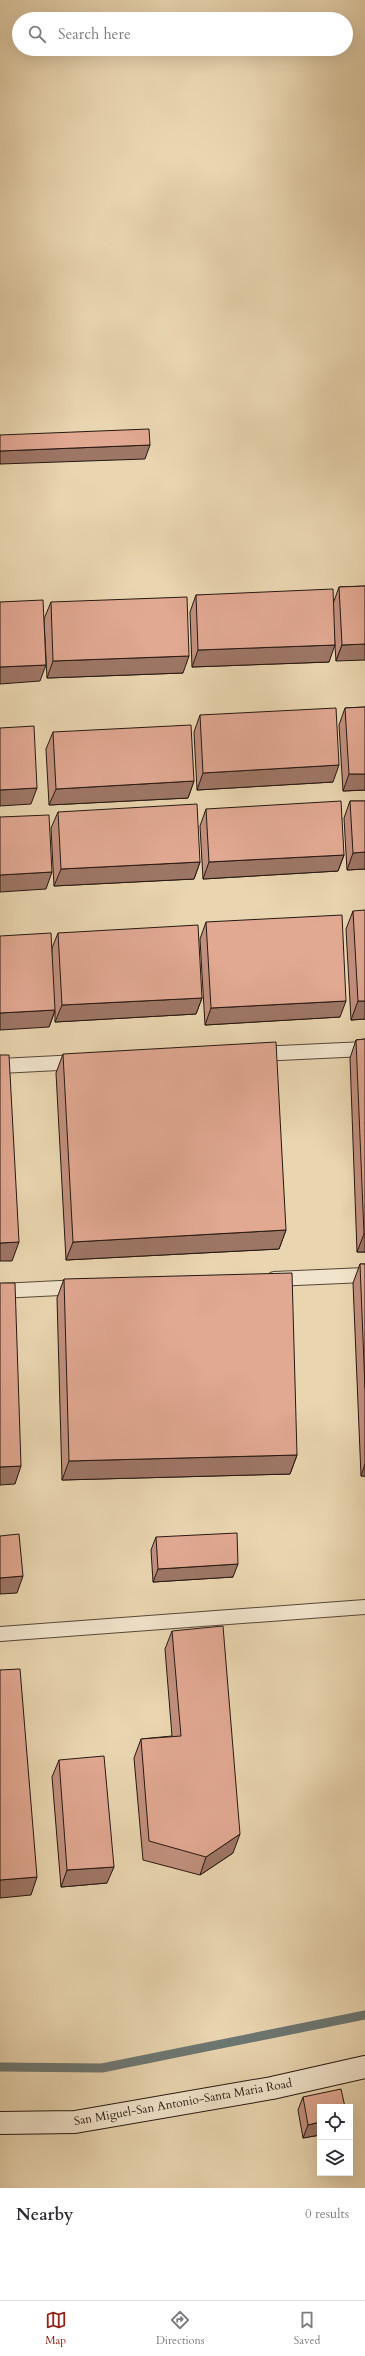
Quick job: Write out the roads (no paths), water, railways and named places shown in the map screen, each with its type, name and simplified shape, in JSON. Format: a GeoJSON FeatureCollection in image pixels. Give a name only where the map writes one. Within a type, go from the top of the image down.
{"type":"FeatureCollection","features":[{"type":"Feature","properties":{"kind":"street","name":"San Miguel-San Antonio-Santa Maria Road"},"geometry":{"type":"LineString","coordinates":[[0,2123],[75,2122],[272,2088],[365,2067]]}},
{"type":"Feature","properties":{"kind":"lane"},"geometry":{"type":"LineString","coordinates":[[246,1054],[365,1049]]}},
{"type":"Feature","properties":{"kind":"lane"},"geometry":{"type":"LineString","coordinates":[[0,1066],[95,1061]]}},
{"type":"Feature","properties":{"kind":"lane"},"geometry":{"type":"LineString","coordinates":[[262,1280],[365,1275]]}},
{"type":"Feature","properties":{"kind":"lane"},"geometry":{"type":"LineString","coordinates":[[0,1291],[96,1287]]}},
{"type":"Feature","properties":{"kind":"lane"},"geometry":{"type":"LineString","coordinates":[[0,1634],[365,1607]]}},
{"type":"Feature","properties":{"kind":"waterway"},"geometry":{"type":"LineString","coordinates":[[0,2067],[102,2068],[365,2015]]}}]}
